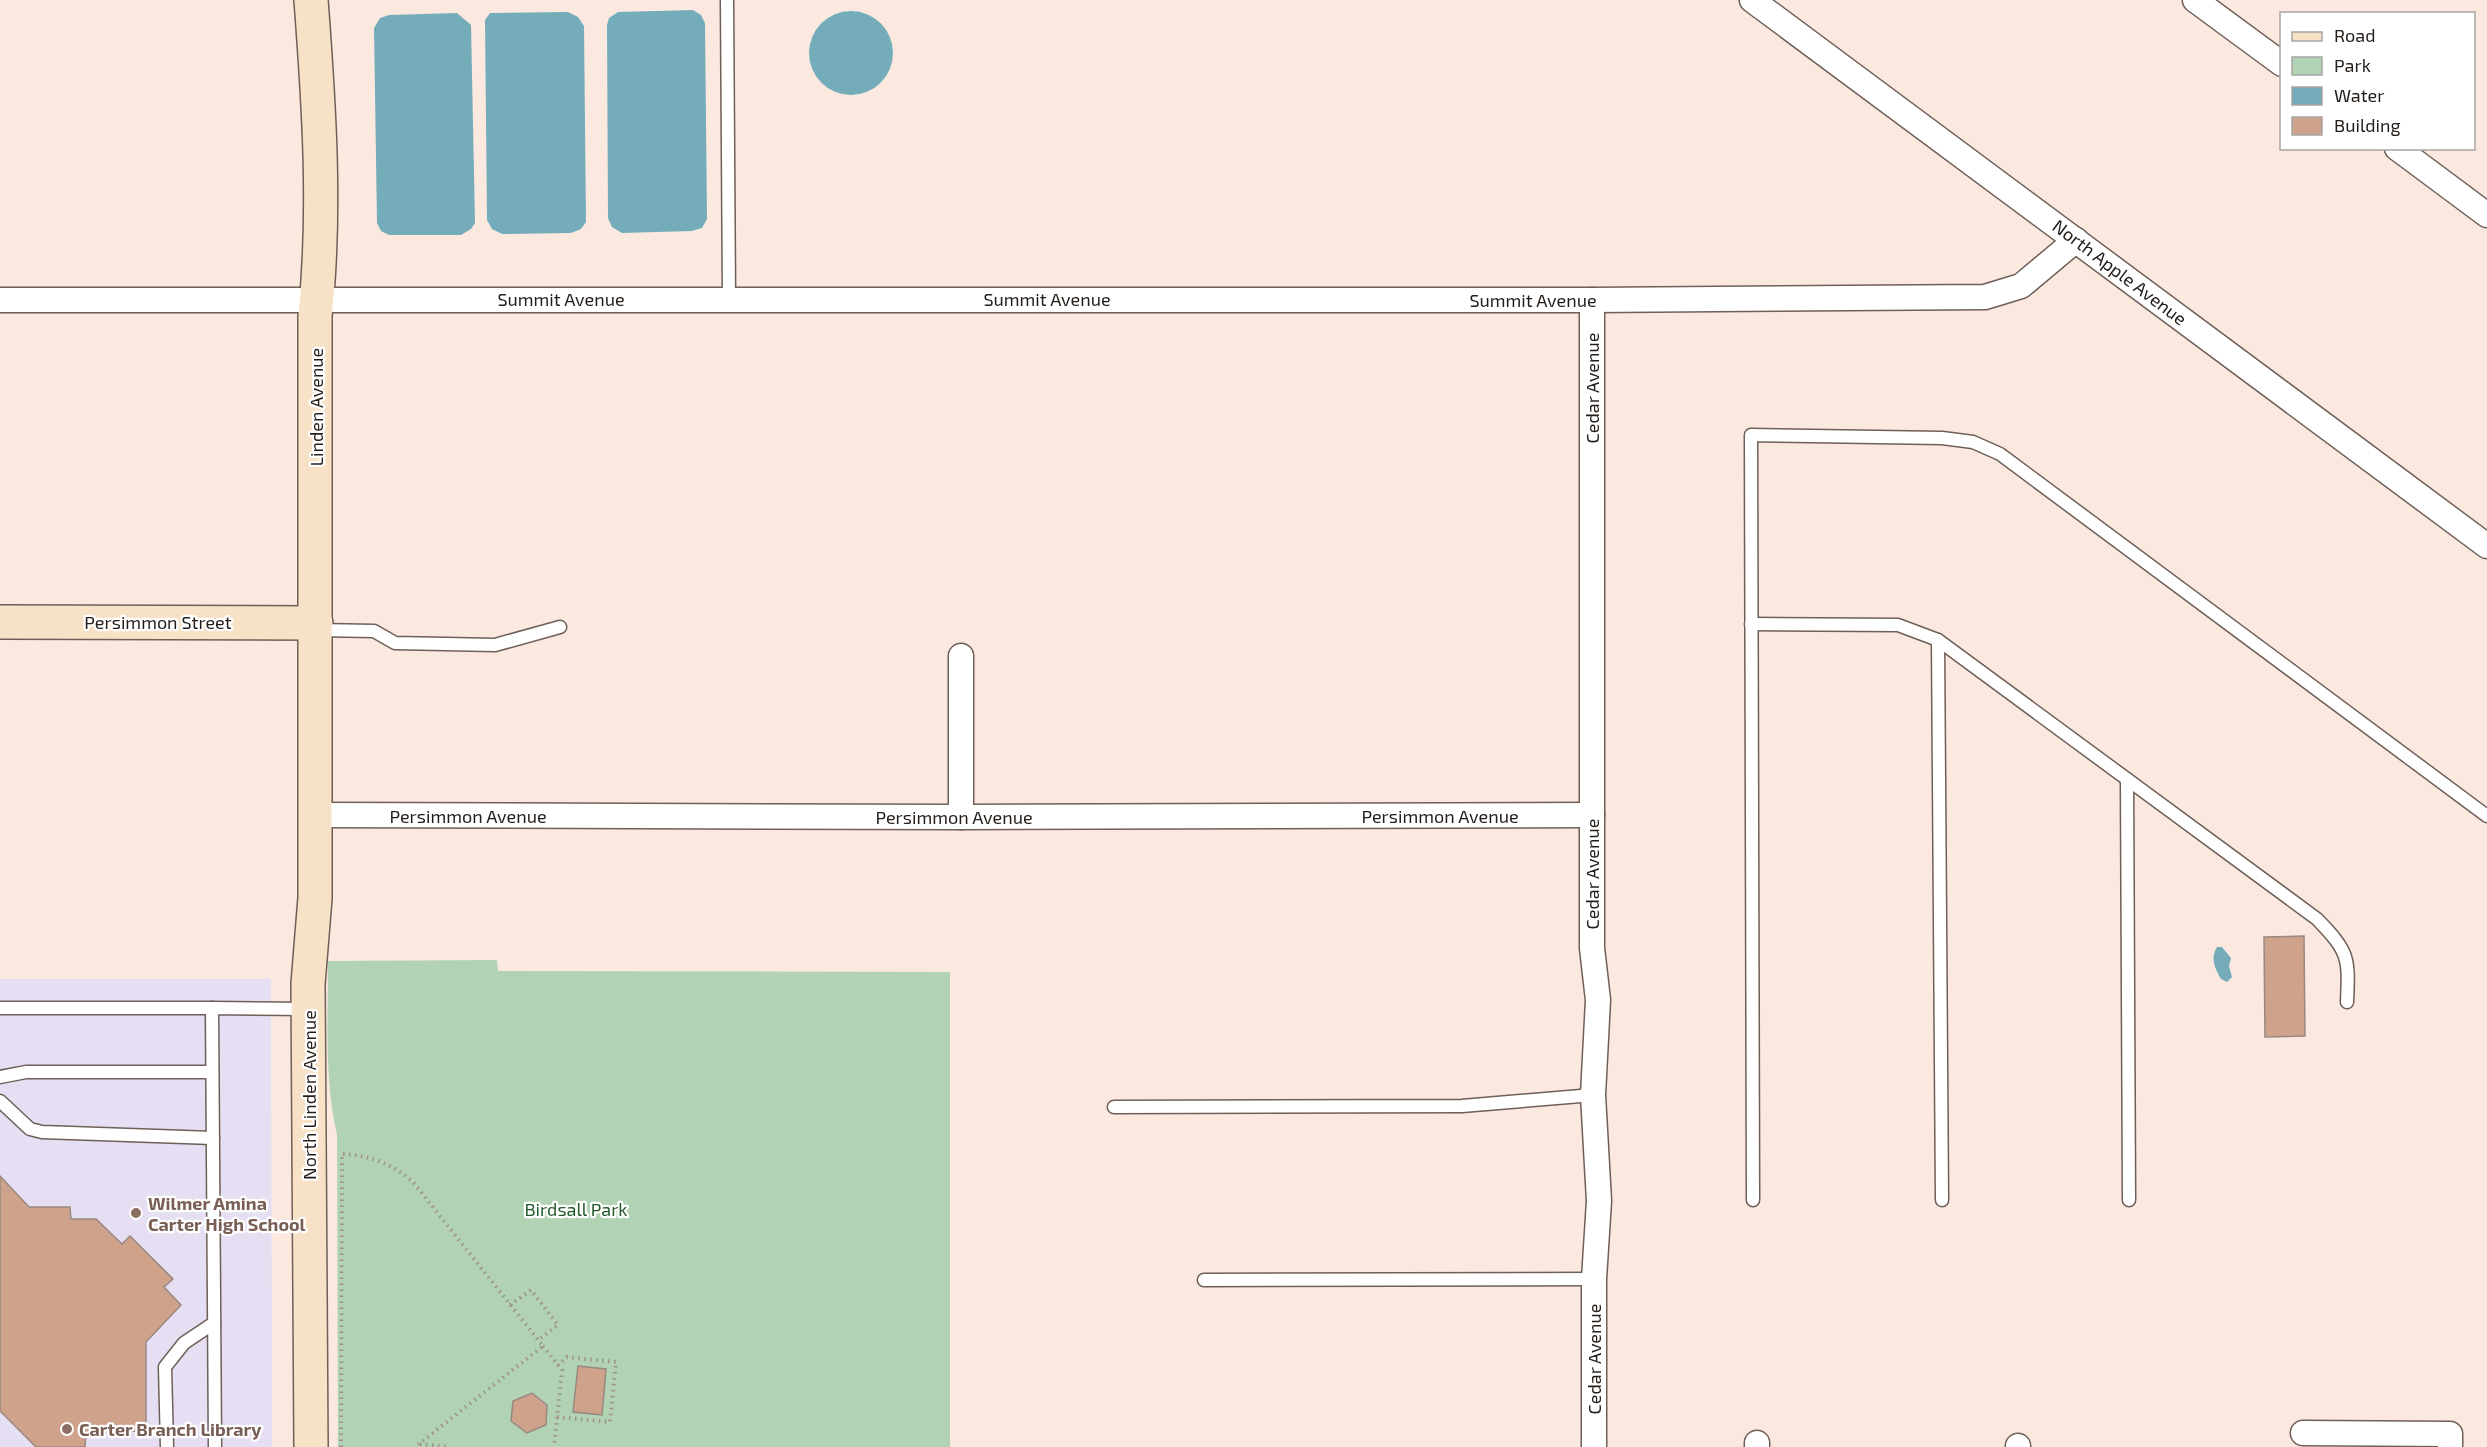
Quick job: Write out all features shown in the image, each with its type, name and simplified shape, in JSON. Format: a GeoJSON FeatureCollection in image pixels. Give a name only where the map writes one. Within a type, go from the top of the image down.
{"type":"FeatureCollection","features":[{"type":"Feature","properties":{"kind":"street","name":"Linden Avenue"},"geometry":{"type":"LineString","coordinates":[[311,0],[320,124],[315,815]]}},
{"type":"Feature","properties":{"kind":"street","name":"North Apple Avenue"},"geometry":{"type":"LineString","coordinates":[[1752,0],[2487,546]]}},
{"type":"Feature","properties":{"kind":"street"},"geometry":{"type":"LineString","coordinates":[[2195,0],[2280,63]]}},
{"type":"Feature","properties":{"kind":"street"},"geometry":{"type":"LineString","coordinates":[[2400,150],[2487,215]]}},
{"type":"Feature","properties":{"kind":"street","name":"Summit Avenue"},"geometry":{"type":"LineString","coordinates":[[0,300],[317,298],[1592,300],[1985,297],[2020,286],[2076,240]]}},
{"type":"Feature","properties":{"kind":"street","name":"Cedar Avenue"},"geometry":{"type":"LineString","coordinates":[[1592,300],[1592,948],[1598,1000],[1593,1095],[1599,1201],[1594,1279],[1594,1447]]}},
{"type":"Feature","properties":{"kind":"street","name":"Persimmon Street"},"geometry":{"type":"LineString","coordinates":[[0,622],[316,626]]}},
{"type":"Feature","properties":{"kind":"street"},"geometry":{"type":"LineString","coordinates":[[961,656],[961,818]]}},
{"type":"Feature","properties":{"kind":"street","name":"Persimmon Avenue"},"geometry":{"type":"LineString","coordinates":[[315,815],[961,818],[1592,815]]}},
{"type":"Feature","properties":{"kind":"street","name":"North Linden Avenue"},"geometry":{"type":"LineString","coordinates":[[311,1447],[308,1009],[315,898],[315,815]]}},
{"type":"Feature","properties":{"kind":"street"},"geometry":{"type":"LineString","coordinates":[[2303,1433],[2450,1434],[2450,1447]]}},
{"type":"Feature","properties":{"kind":"lane"},"geometry":{"type":"LineString","coordinates":[[727,0],[729,299]]}},
{"type":"Feature","properties":{"kind":"lane"},"geometry":{"type":"LineString","coordinates":[[1753,1200],[1751,435],[1942,438],[1973,442],[2000,454],[2487,816]]}},
{"type":"Feature","properties":{"kind":"lane"},"geometry":{"type":"LineString","coordinates":[[1751,624],[1898,625],[1938,640],[2325,927],[2340,943],[2349,964],[2347,1002]]}},
{"type":"Feature","properties":{"kind":"lane"},"geometry":{"type":"LineString","coordinates":[[316,626],[374,631],[395,643],[495,645],[560,627]]}},
{"type":"Feature","properties":{"kind":"lane"},"geometry":{"type":"LineString","coordinates":[[1938,640],[1942,1200]]}},
{"type":"Feature","properties":{"kind":"lane"},"geometry":{"type":"LineString","coordinates":[[2127,779],[2129,1200]]}},
{"type":"Feature","properties":{"kind":"lane"},"geometry":{"type":"LineString","coordinates":[[0,1008],[308,1009]]}},
{"type":"Feature","properties":{"kind":"lane"},"geometry":{"type":"LineString","coordinates":[[212,1008],[214,1447]]}},
{"type":"Feature","properties":{"kind":"lane"},"geometry":{"type":"LineString","coordinates":[[0,1077],[26,1072],[212,1072]]}},
{"type":"Feature","properties":{"kind":"lane"},"geometry":{"type":"LineString","coordinates":[[1114,1107],[1462,1106],[1593,1095]]}},
{"type":"Feature","properties":{"kind":"lane"},"geometry":{"type":"LineString","coordinates":[[0,1101],[30,1129],[42,1132],[213,1138]]}},
{"type":"Feature","properties":{"kind":"lane"},"geometry":{"type":"LineString","coordinates":[[1204,1280],[1594,1279]]}},
{"type":"Feature","properties":{"kind":"lane"},"geometry":{"type":"LineString","coordinates":[[167,1447],[165,1367],[184,1343],[214,1323]]}},
{"type":"Feature","properties":{"kind":"path"},"geometry":{"type":"LineString","coordinates":[[341,1447],[342,1154],[368,1156],[403,1174],[562,1370],[554,1447]]}},
{"type":"Feature","properties":{"kind":"path"},"geometry":{"type":"LineString","coordinates":[[510,1305],[531,1290],[558,1325],[538,1341]]}},
{"type":"Feature","properties":{"kind":"path"},"geometry":{"type":"LineString","coordinates":[[415,1447],[543,1346]]}},
{"type":"Feature","properties":{"kind":"path"},"geometry":{"type":"LineString","coordinates":[[557,1417],[610,1422],[616,1362],[567,1357],[558,1365]]}},
{"type":"Feature","properties":{"kind":"path"},"geometry":{"type":"LineString","coordinates":[[419,1444],[448,1447]]}},
{"type":"Feature","properties":{"kind":"shaded area","name":"Wilmer Amina Carter High School"},"geometry":{"type":"Polygon","coordinates":[[[0,979],[271,979],[272,1447],[0,1447],[0,979]]]}},
{"type":"Feature","properties":{"kind":"green space","name":"Birdsall Park"},"geometry":{"type":"Polygon","coordinates":[[[497,960],[498,971],[950,972],[950,1447],[338,1447],[337,1135],[328,1070],[328,961],[497,960]]]}},
{"type":"Feature","properties":{"kind":"water"},"geometry":{"type":"Polygon","coordinates":[[[693,10],[701,15],[705,23],[707,219],[702,228],[692,231],[622,233],[612,227],[608,218],[607,25],[609,18],[618,12],[693,10]]]}},
{"type":"Feature","properties":{"kind":"water"},"geometry":{"type":"Polygon","coordinates":[[[851,11],[867,14],[881,23],[890,37],[893,53],[890,69],[881,83],[867,92],[851,95],[835,92],[821,83],[812,69],[809,53],[812,37],[821,23],[835,14],[851,11]]]}},
{"type":"Feature","properties":{"kind":"water"},"geometry":{"type":"Polygon","coordinates":[[[568,12],[578,17],[584,26],[586,222],[581,229],[571,233],[502,234],[492,229],[487,220],[485,20],[490,13],[568,12]]]}},
{"type":"Feature","properties":{"kind":"water"},"geometry":{"type":"Polygon","coordinates":[[[457,13],[471,25],[475,223],[471,229],[461,235],[389,235],[381,231],[377,223],[374,28],[380,18],[389,15],[457,13]]]}},
{"type":"Feature","properties":{"kind":"water"},"geometry":{"type":"Polygon","coordinates":[[[2217,947],[2222,947],[2231,958],[2229,966],[2232,977],[2227,982],[2221,979],[2214,963],[2217,947]]]}},
{"type":"Feature","properties":{"kind":"building"},"geometry":{"type":"Polygon","coordinates":[[[2304,936],[2305,1036],[2265,1037],[2264,937],[2304,936]]]}},
{"type":"Feature","properties":{"kind":"building"},"geometry":{"type":"Polygon","coordinates":[[[0,1176],[29,1207],[70,1207],[71,1219],[96,1219],[122,1244],[130,1236],[173,1279],[164,1287],[181,1305],[146,1342],[146,1431],[86,1432],[85,1447],[36,1447],[0,1411],[0,1176]]]}},
{"type":"Feature","properties":{"kind":"building"},"geometry":{"type":"Polygon","coordinates":[[[578,1366],[606,1369],[602,1415],[573,1412],[578,1366]]]}},
{"type":"Feature","properties":{"kind":"building"},"geometry":{"type":"Polygon","coordinates":[[[532,1393],[547,1405],[546,1425],[527,1433],[511,1421],[513,1401],[532,1393]]]}},
{"type":"Feature","properties":{"kind":"place","name":"Wilmer Amina Carter High School"},"geometry":{"type":"Point","coordinates":[136,1213]}},
{"type":"Feature","properties":{"kind":"place","name":"Carter Branch Library"},"geometry":{"type":"Point","coordinates":[67,1429]}}]}
